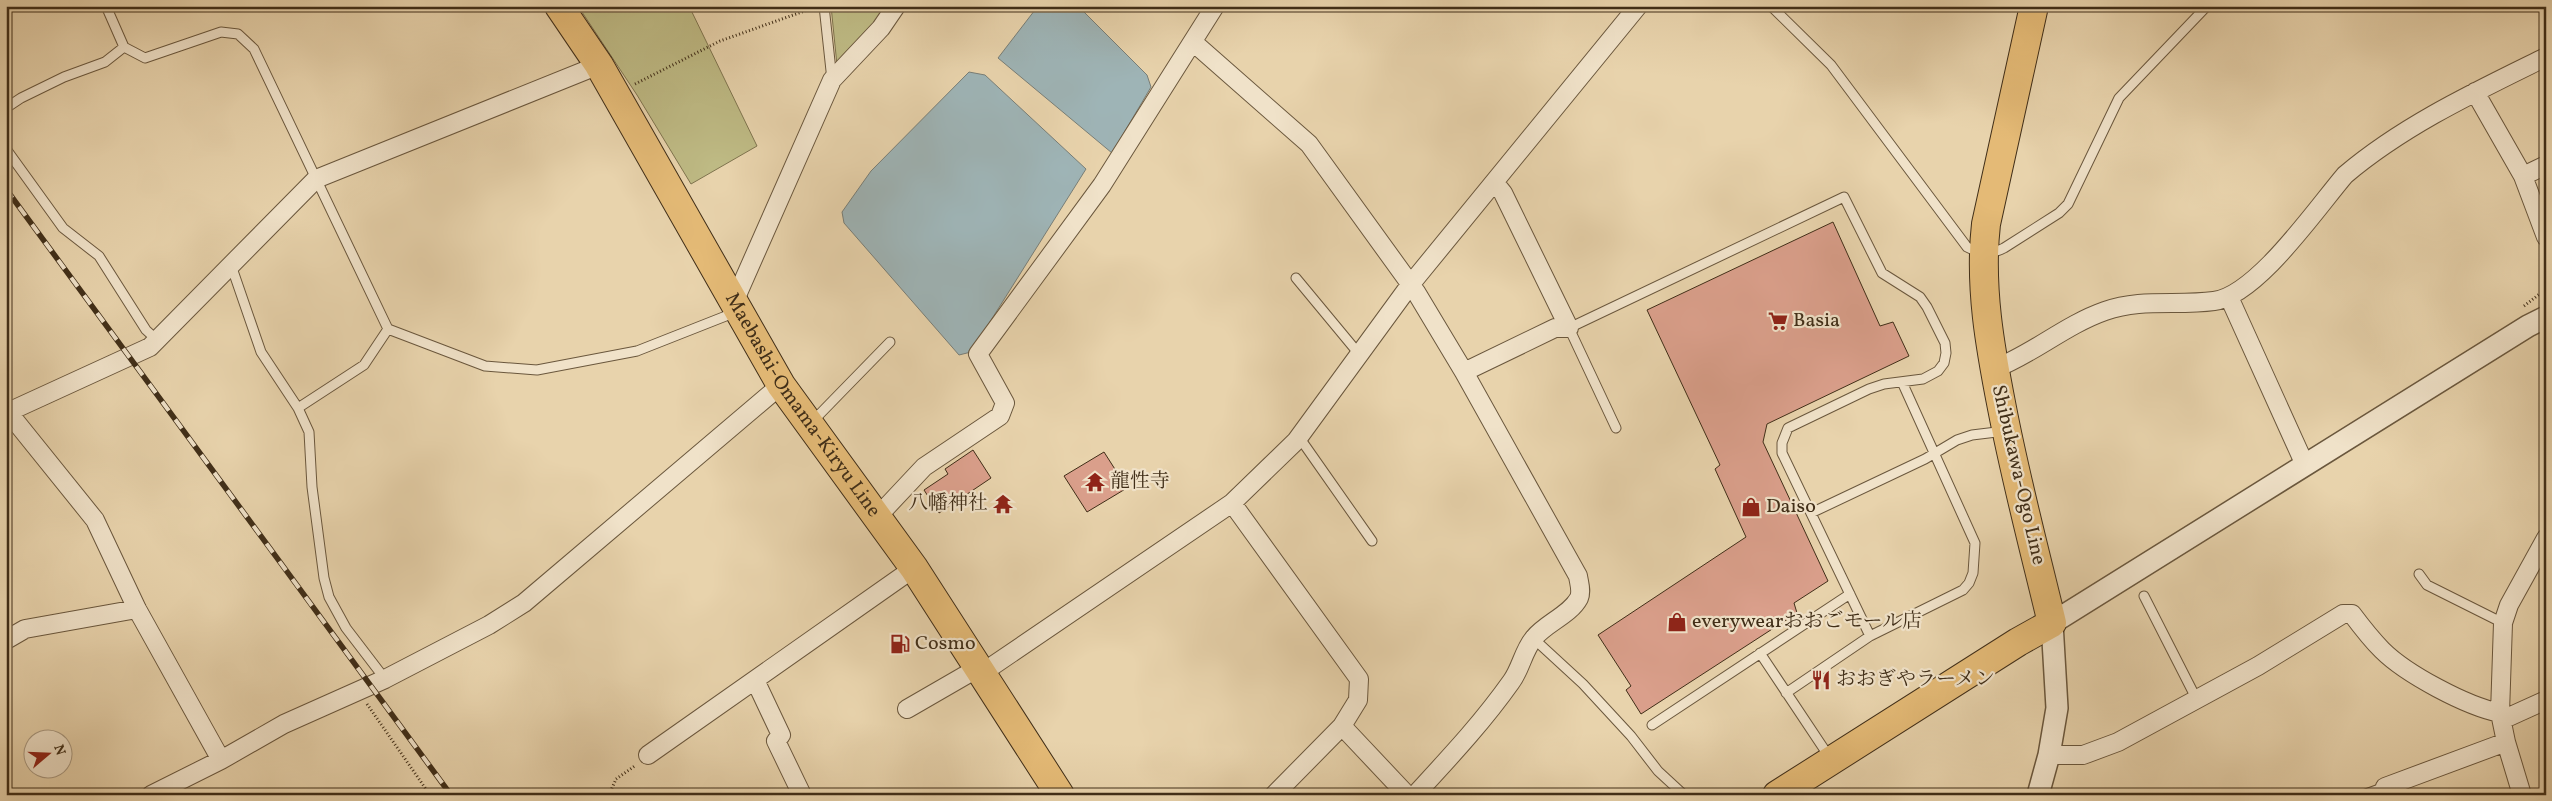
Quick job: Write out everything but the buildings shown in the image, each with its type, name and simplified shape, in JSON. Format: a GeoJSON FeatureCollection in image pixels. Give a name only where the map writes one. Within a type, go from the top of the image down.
{"type":"FeatureCollection","features":[{"type":"Feature","properties":{"kind":"main road","name":"Maebashi-Omama-Kiryu Line"},"geometry":{"type":"LineString","coordinates":[[558,6],[599,65],[781,385],[914,568],[1060,795]]}},
{"type":"Feature","properties":{"kind":"main road","name":"Shibukawa-Ogo Line"},"geometry":{"type":"LineString","coordinates":[[2034,6],[1986,224],[1982,253],[1986,316],[1994,369],[2006,431],[2052,623]]}},
{"type":"Feature","properties":{"kind":"main road"},"geometry":{"type":"LineString","coordinates":[[1777,795],[1831,758],[2018,642],[2052,623]]}},
{"type":"Feature","properties":{"kind":"street"},"geometry":{"type":"LineString","coordinates":[[737,306],[832,80],[881,28],[896,6]]}},
{"type":"Feature","properties":{"kind":"street"},"geometry":{"type":"LineString","coordinates":[[878,516],[924,467],[1000,416],[1005,403],[978,354],[1102,185],[1216,6]]}},
{"type":"Feature","properties":{"kind":"street"},"geometry":{"type":"LineString","coordinates":[[907,709],[980,670],[1232,503],[1299,437],[1410,285],[1638,6]]}},
{"type":"Feature","properties":{"kind":"street"},"geometry":{"type":"LineString","coordinates":[[1193,42],[1309,144],[1410,285],[1464,372],[1578,576],[1581,590],[1574,605],[1544,627],[1533,638],[1514,678],[1486,718],[1415,795]]}},
{"type":"Feature","properties":{"kind":"street"},"geometry":{"type":"LineString","coordinates":[[1994,369],[2020,359],[2088,318],[2106,311],[2147,302],[2213,301],[2229,297],[2245,288],[2263,272],[2346,175],[2377,149],[2475,92],[2546,57]]}},
{"type":"Feature","properties":{"kind":"street"},"geometry":{"type":"LineString","coordinates":[[221,760],[137,609],[95,520],[7,413],[150,348],[316,179],[599,65]]}},
{"type":"Feature","properties":{"kind":"street"},"geometry":{"type":"LineString","coordinates":[[2475,92],[2523,176],[2546,237]]}},
{"type":"Feature","properties":{"kind":"street"},"geometry":{"type":"LineString","coordinates":[[2523,176],[2546,165]]}},
{"type":"Feature","properties":{"kind":"street"},"geometry":{"type":"LineString","coordinates":[[1464,372],[1555,328],[1569,328],[1503,193],[1495,183]]}},
{"type":"Feature","properties":{"kind":"street"},"geometry":{"type":"LineString","coordinates":[[2229,297],[2305,465]]}},
{"type":"Feature","properties":{"kind":"street"},"geometry":{"type":"LineString","coordinates":[[2038,795],[2049,755],[2057,708],[2052,623],[2528,326],[2546,317]]}},
{"type":"Feature","properties":{"kind":"street"},"geometry":{"type":"LineString","coordinates":[[151,795],[221,760],[284,724],[385,679],[488,625],[524,603],[781,385]]}},
{"type":"Feature","properties":{"kind":"street"},"geometry":{"type":"LineString","coordinates":[[1232,503],[1359,679],[1358,700],[1342,726],[1274,795]]}},
{"type":"Feature","properties":{"kind":"street"},"geometry":{"type":"LineString","coordinates":[[2522,795],[2506,742],[2501,717],[2503,623],[2509,604],[2546,538]]}},
{"type":"Feature","properties":{"kind":"street"},"geometry":{"type":"LineString","coordinates":[[648,755],[914,568]]}},
{"type":"Feature","properties":{"kind":"street"},"geometry":{"type":"LineString","coordinates":[[6,640],[25,629],[137,609]]}},
{"type":"Feature","properties":{"kind":"street"},"geometry":{"type":"LineString","coordinates":[[2049,755],[2071,757],[2099,751],[2258,666],[2343,614],[2352,614],[2382,651],[2418,678],[2501,717],[2546,700]]}},
{"type":"Feature","properties":{"kind":"street"},"geometry":{"type":"LineString","coordinates":[[755,680],[781,735],[776,741],[802,795]]}},
{"type":"Feature","properties":{"kind":"street"},"geometry":{"type":"LineString","coordinates":[[1342,726],[1407,795]]}},
{"type":"Feature","properties":{"kind":"street"},"geometry":{"type":"LineString","coordinates":[[2386,791],[2506,742]]}},
{"type":"Feature","properties":{"kind":"lane"},"geometry":{"type":"LineString","coordinates":[[106,6],[124,47],[145,58],[221,32],[238,34],[254,49],[388,329],[485,366],[537,370],[637,352],[737,306]]}},
{"type":"Feature","properties":{"kind":"lane"},"geometry":{"type":"LineString","coordinates":[[824,6],[832,80]]}},
{"type":"Feature","properties":{"kind":"lane"},"geometry":{"type":"LineString","coordinates":[[1771,6],[1831,65],[1967,247],[1982,253],[1995,252],[2004,248],[2059,213],[2068,204],[2119,98],[2207,6]]}},
{"type":"Feature","properties":{"kind":"lane"},"geometry":{"type":"LineString","coordinates":[[6,108],[21,98],[64,76],[105,62],[124,47]]}},
{"type":"Feature","properties":{"kind":"lane"},"geometry":{"type":"LineString","coordinates":[[6,149],[63,228],[99,256],[146,330],[157,340]]}},
{"type":"Feature","properties":{"kind":"lane"},"geometry":{"type":"LineString","coordinates":[[1616,428],[1569,328],[1844,197],[1882,273],[1920,297],[1945,343],[1946,353],[1944,363],[1938,371],[1923,379],[1869,389],[1788,428],[1782,443],[1782,453],[1870,636]]}},
{"type":"Feature","properties":{"kind":"lane"},"geometry":{"type":"LineString","coordinates":[[231,265],[261,352],[298,408],[309,432],[312,487],[324,578],[329,597],[346,628],[385,679]]}},
{"type":"Feature","properties":{"kind":"lane"},"geometry":{"type":"LineString","coordinates":[[1296,278],[1359,354]]}},
{"type":"Feature","properties":{"kind":"lane"},"geometry":{"type":"LineString","coordinates":[[298,408],[364,365],[388,329]]}},
{"type":"Feature","properties":{"kind":"lane"},"geometry":{"type":"LineString","coordinates":[[810,424],[890,342]]}},
{"type":"Feature","properties":{"kind":"lane"},"geometry":{"type":"LineString","coordinates":[[1786,693],[1870,636],[1963,590],[1969,583],[1975,543],[1902,382]]}},
{"type":"Feature","properties":{"kind":"lane"},"geometry":{"type":"LineString","coordinates":[[1811,513],[1972,435],[2006,431]]}},
{"type":"Feature","properties":{"kind":"lane"},"geometry":{"type":"LineString","coordinates":[[1299,437],[1372,541]]}},
{"type":"Feature","properties":{"kind":"lane"},"geometry":{"type":"LineString","coordinates":[[2419,574],[2427,585],[2503,623]]}},
{"type":"Feature","properties":{"kind":"lane"},"geometry":{"type":"LineString","coordinates":[[1652,725],[1850,594]]}},
{"type":"Feature","properties":{"kind":"lane"},"geometry":{"type":"LineString","coordinates":[[2144,596],[2196,698]]}},
{"type":"Feature","properties":{"kind":"lane"},"geometry":{"type":"LineString","coordinates":[[1533,638],[1583,684],[1631,736],[1658,771],[1684,795]]}},
{"type":"Feature","properties":{"kind":"lane"},"geometry":{"type":"LineString","coordinates":[[1760,653],[1831,758]]}},
{"type":"Feature","properties":{"kind":"lane"},"geometry":{"type":"LineString","coordinates":[[2363,795],[2386,791]]}},
{"type":"Feature","properties":{"kind":"path"},"geometry":{"type":"LineString","coordinates":[[616,94],[720,41],[818,6]]}},
{"type":"Feature","properties":{"kind":"path"},"geometry":{"type":"LineString","coordinates":[[358,692],[430,795]]}},
{"type":"Feature","properties":{"kind":"path"},"geometry":{"type":"LineString","coordinates":[[609,795],[616,779],[648,755]]}},
{"type":"Feature","properties":{"kind":"shaded area"},"geometry":{"type":"Polygon","coordinates":[[[578,6],[689,6],[757,146],[691,184],[637,95],[578,6]]]}},
{"type":"Feature","properties":{"kind":"shaded area"},"geometry":{"type":"Polygon","coordinates":[[[831,6],[890,6],[837,65],[831,6]]]}},
{"type":"Feature","properties":{"kind":"shaded area"},"geometry":{"type":"Polygon","coordinates":[[[1038,6],[1078,6],[1147,75],[1151,87],[1112,153],[998,58],[1038,6]]]}},
{"type":"Feature","properties":{"kind":"shaded area"},"geometry":{"type":"Polygon","coordinates":[[[969,72],[985,75],[1086,169],[971,352],[959,355],[844,223],[842,212],[871,171],[969,72]]]}},
{"type":"Feature","properties":{"kind":"railway"},"geometry":{"type":"LineString","coordinates":[[6,189],[451,795]]}},
{"type":"Feature","properties":{"kind":"place","name":"Basia"},"geometry":{"type":"Point","coordinates":[1778,321]}},
{"type":"Feature","properties":{"kind":"place","name":"龍性寺"},"geometry":{"type":"Point","coordinates":[1095,482]}},
{"type":"Feature","properties":{"kind":"place","name":"八幡神社"},"geometry":{"type":"Point","coordinates":[1003,504]}},
{"type":"Feature","properties":{"kind":"place","name":"Daiso"},"geometry":{"type":"Point","coordinates":[1751,507]}},
{"type":"Feature","properties":{"kind":"place","name":"everywearおおごモール店"},"geometry":{"type":"Point","coordinates":[1677,622]}},
{"type":"Feature","properties":{"kind":"place","name":"Cosmo"},"geometry":{"type":"Point","coordinates":[900,644]}},
{"type":"Feature","properties":{"kind":"place","name":"おおぎやラーメン"},"geometry":{"type":"Point","coordinates":[1821,680]}}]}
